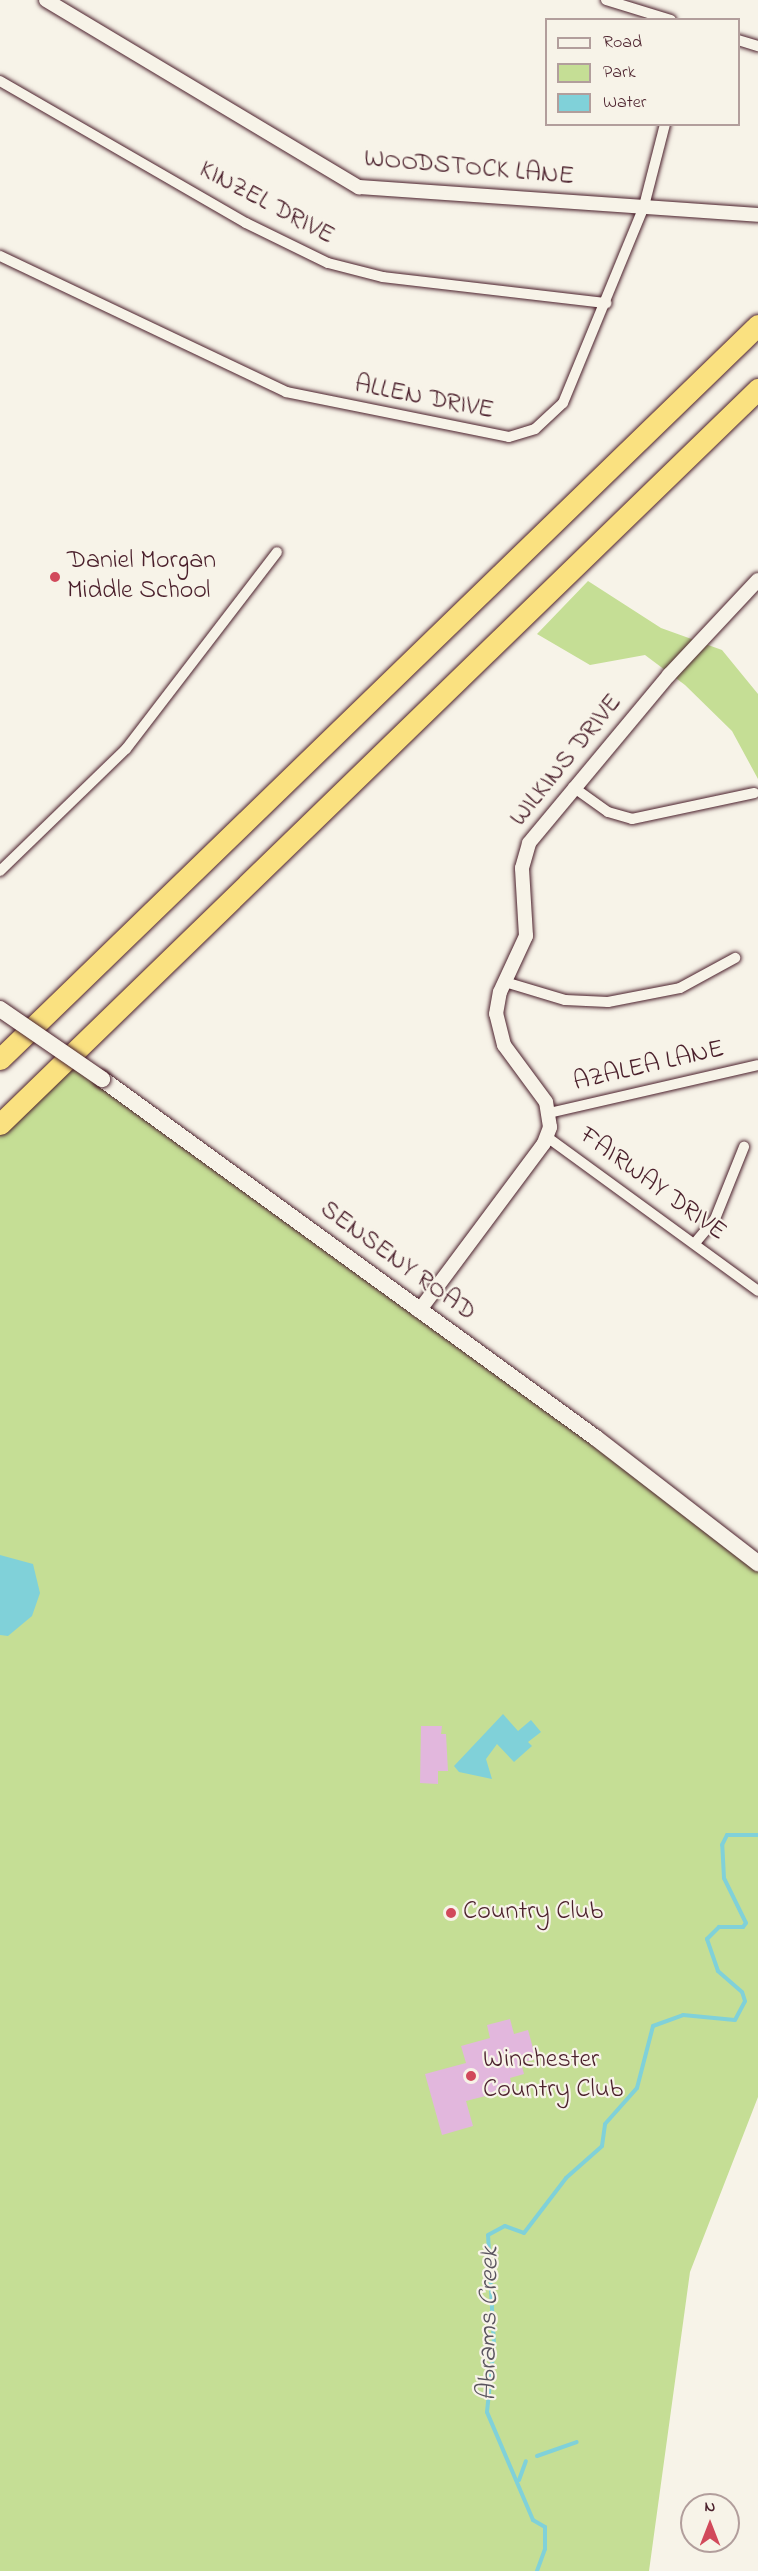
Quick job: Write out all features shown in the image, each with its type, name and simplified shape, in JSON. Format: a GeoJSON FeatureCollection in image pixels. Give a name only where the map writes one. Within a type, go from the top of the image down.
{"type":"FeatureCollection","features":[{"type":"Feature","properties":{"kind":"highway"},"geometry":{"type":"LineString","coordinates":[[0,1059],[758,325]]}},
{"type":"Feature","properties":{"kind":"highway"},"geometry":{"type":"LineString","coordinates":[[0,1124],[758,389]]}},
{"type":"Feature","properties":{"kind":"main road","name":"SENSENY ROAD"},"geometry":{"type":"LineString","coordinates":[[0,1009],[102,1079],[596,1438],[758,1563]]}},
{"type":"Feature","properties":{"kind":"street","name":"WOODSTOCK LANE"},"geometry":{"type":"LineString","coordinates":[[46,0],[359,187],[758,214]]}},
{"type":"Feature","properties":{"kind":"street"},"geometry":{"type":"LineString","coordinates":[[606,0],[664,18]]}},
{"type":"Feature","properties":{"kind":"street"},"geometry":{"type":"LineString","coordinates":[[740,41],[758,46]]}},
{"type":"Feature","properties":{"kind":"street","name":"KINZEL DRIVE"},"geometry":{"type":"LineString","coordinates":[[0,81],[246,223],[328,263],[382,277],[606,303]]}},
{"type":"Feature","properties":{"kind":"street","name":"ALLEN DRIVE"},"geometry":{"type":"LineString","coordinates":[[0,256],[286,392],[492,437],[522,434],[556,412],[606,303],[644,206],[664,126]]}},
{"type":"Feature","properties":{"kind":"street"},"geometry":{"type":"LineString","coordinates":[[0,871],[126,749],[277,552]]}},
{"type":"Feature","properties":{"kind":"street","name":"WILKINS DRIVE"},"geometry":{"type":"LineString","coordinates":[[549,1113],[500,1036],[497,1004],[526,936],[524,855],[536,831],[573,787],[756,585]]}},
{"type":"Feature","properties":{"kind":"street"},"geometry":{"type":"LineString","coordinates":[[573,787],[608,812],[632,819],[754,793]]}},
{"type":"Feature","properties":{"kind":"street"},"geometry":{"type":"LineString","coordinates":[[505,982],[565,1000],[608,1002],[680,988],[735,958]]}},
{"type":"Feature","properties":{"kind":"street","name":"AZALEA LANE"},"geometry":{"type":"LineString","coordinates":[[549,1113],[758,1065]]}},
{"type":"Feature","properties":{"kind":"street"},"geometry":{"type":"LineString","coordinates":[[420,1311],[547,1137],[549,1113]]}},
{"type":"Feature","properties":{"kind":"street","name":"FAIRWAY DRIVE"},"geometry":{"type":"LineString","coordinates":[[547,1137],[695,1242],[758,1291]]}},
{"type":"Feature","properties":{"kind":"street"},"geometry":{"type":"LineString","coordinates":[[695,1242],[715,1220],[744,1147]]}},
{"type":"Feature","properties":{"kind":"green space"},"geometry":{"type":"Polygon","coordinates":[[[588,581],[661,628],[722,650],[758,694],[758,779],[732,731],[685,685],[645,655],[590,665],[537,634],[588,581]]]}},
{"type":"Feature","properties":{"kind":"green space","name":"Winchester Country Club"},"geometry":{"type":"Polygon","coordinates":[[[70,1058],[758,1564],[758,2097],[690,2272],[649,2571],[0,2571],[0,1129],[70,1058]]]}},
{"type":"Feature","properties":{"kind":"water"},"geometry":{"type":"Polygon","coordinates":[[[0,1555],[33,1564],[40,1593],[32,1616],[8,1636],[0,1635],[0,1555]]]}},
{"type":"Feature","properties":{"kind":"water"},"geometry":{"type":"Polygon","coordinates":[[[503,1714],[518,1731],[531,1720],[541,1732],[528,1742],[532,1746],[514,1762],[497,1744],[486,1759],[492,1779],[459,1772],[454,1766],[503,1714]]]}},
{"type":"Feature","properties":{"kind":"building"},"geometry":{"type":"Polygon","coordinates":[[[421,1726],[442,1726],[441,1734],[446,1734],[448,1771],[438,1771],[438,1784],[420,1783],[421,1726]]]}},
{"type":"Feature","properties":{"kind":"building","name":"Winchester Country Club"},"geometry":{"type":"Polygon","coordinates":[[[510,2019],[514,2034],[528,2030],[536,2059],[521,2063],[524,2074],[510,2078],[513,2089],[466,2101],[473,2126],[442,2135],[425,2074],[466,2063],[461,2046],[490,2038],[487,2025],[510,2019]]]}},
{"type":"Feature","properties":{"kind":"waterway","name":"Abrams Creek"},"geometry":{"type":"LineString","coordinates":[[537,2571],[545,2549],[545,2527],[533,2520],[487,2412],[494,2345],[488,2235],[505,2226],[524,2233],[566,2178],[602,2146],[605,2124],[637,2088],[653,2026],[683,2015],[735,2020],[745,2001],[742,1992],[718,1971],[707,1939],[719,1927],[743,1927],[746,1923],[724,1878],[722,1845],[727,1835],[758,1835]]}},
{"type":"Feature","properties":{"kind":"waterway"},"geometry":{"type":"LineString","coordinates":[[537,2456],[577,2442]]}},
{"type":"Feature","properties":{"kind":"waterway"},"geometry":{"type":"LineString","coordinates":[[519,2480],[526,2461]]}},
{"type":"Feature","properties":{"kind":"place","name":"Daniel Morgan Middle School"},"geometry":{"type":"Point","coordinates":[55,577]}},
{"type":"Feature","properties":{"kind":"place","name":"Country Club"},"geometry":{"type":"Point","coordinates":[451,1913]}},
{"type":"Feature","properties":{"kind":"place","name":"Winchester Country Club"},"geometry":{"type":"Point","coordinates":[471,2076]}}]}
